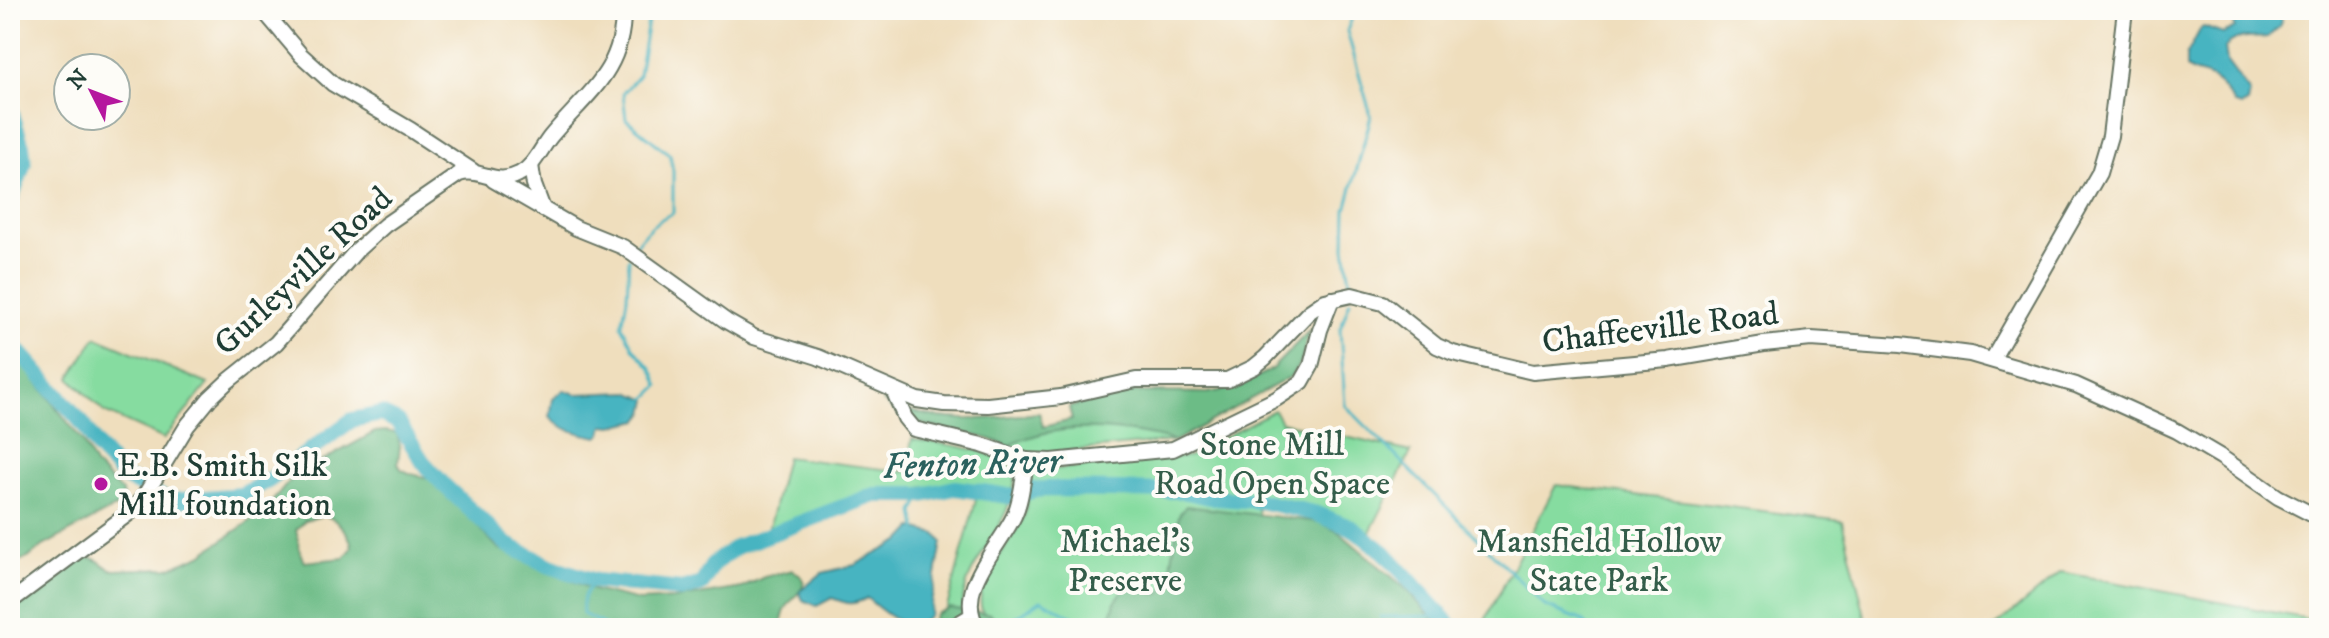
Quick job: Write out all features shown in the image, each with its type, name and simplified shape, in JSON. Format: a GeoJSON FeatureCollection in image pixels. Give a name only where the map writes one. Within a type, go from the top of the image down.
{"type":"FeatureCollection","features":[{"type":"Feature","properties":{"kind":"street"},"geometry":{"type":"LineString","coordinates":[[263,10],[324,78],[473,171],[576,228],[623,247],[726,321],[754,337],[818,357],[917,400],[988,405],[1061,397],[1136,380],[1227,380],[1254,367],[1309,312],[1332,299]]}},
{"type":"Feature","properties":{"kind":"street"},"geometry":{"type":"LineString","coordinates":[[493,180],[520,174],[531,165],[546,143],[597,87],[618,50],[623,10]]}},
{"type":"Feature","properties":{"kind":"street"},"geometry":{"type":"LineString","coordinates":[[1992,360],[2099,173],[2110,136],[2125,10]]}},
{"type":"Feature","properties":{"kind":"street"},"geometry":{"type":"LineString","coordinates":[[531,165],[543,209]]}},
{"type":"Feature","properties":{"kind":"street","name":"Gurleyville Road"},"geometry":{"type":"LineString","coordinates":[[10,602],[121,521],[149,489],[204,404],[276,343],[347,260],[385,225],[448,180],[473,171]]}},
{"type":"Feature","properties":{"kind":"street","name":"Chaffeeville Road"},"geometry":{"type":"LineString","coordinates":[[1332,299],[1352,295],[1383,303],[1445,350],[1471,359],[1533,372],[1668,360],[1811,339],[1942,349],[1992,360],[2076,385],[2177,431],[2278,497],[2319,518]]}},
{"type":"Feature","properties":{"kind":"street"},"geometry":{"type":"LineString","coordinates":[[894,392],[905,418],[914,429],[982,445],[1026,460],[1052,461],[1176,449],[1296,387],[1307,375],[1332,299]]}},
{"type":"Feature","properties":{"kind":"street"},"geometry":{"type":"LineString","coordinates":[[951,628],[974,622],[969,607],[980,574],[1015,514],[1026,460]]}},
{"type":"Feature","properties":{"kind":"green space"},"geometry":{"type":"Polygon","coordinates":[[[1309,331],[1301,362],[1290,377],[1175,441],[1035,454],[1020,452],[978,434],[929,427],[898,414],[882,400],[922,414],[960,419],[1039,413],[1043,427],[1072,420],[1069,407],[1133,392],[1208,393],[1239,387],[1272,369],[1309,331]]]}},
{"type":"Feature","properties":{"kind":"green space"},"geometry":{"type":"Polygon","coordinates":[[[1309,331],[1301,362],[1290,377],[1175,441],[1091,429],[1048,432],[1009,446],[926,425],[895,411],[882,400],[922,414],[960,419],[1039,413],[1043,427],[1072,420],[1069,407],[1133,392],[1208,393],[1239,387],[1272,369],[1309,331]]]}},
{"type":"Feature","properties":{"kind":"green space"},"geometry":{"type":"Polygon","coordinates":[[[96,337],[208,384],[164,439],[104,412],[70,378],[96,337]]]}},
{"type":"Feature","properties":{"kind":"green space"},"geometry":{"type":"Polygon","coordinates":[[[10,347],[82,441],[95,465],[122,492],[123,498],[116,507],[16,562],[10,559],[10,347]]]}},
{"type":"Feature","properties":{"kind":"green space","name":"Michael's Preserve"},"geometry":{"type":"Polygon","coordinates":[[[1274,410],[1281,422],[1411,452],[1367,538],[1318,514],[1257,504],[1270,628],[994,628],[986,619],[981,602],[982,590],[1023,518],[1036,471],[1190,456],[1274,410]]]}},
{"type":"Feature","properties":{"kind":"green space"},"geometry":{"type":"Polygon","coordinates":[[[375,432],[397,433],[401,469],[434,479],[498,548],[593,590],[639,601],[674,599],[742,588],[764,577],[793,570],[803,580],[802,589],[786,608],[780,628],[10,628],[10,611],[84,558],[93,558],[114,570],[169,568],[201,555],[263,512],[293,477],[375,432]],[[324,515],[305,521],[296,530],[304,562],[344,558],[352,548],[346,532],[324,515]]]}},
{"type":"Feature","properties":{"kind":"green space"},"geometry":{"type":"Polygon","coordinates":[[[912,439],[984,453],[998,458],[1015,474],[1006,513],[968,579],[963,596],[963,614],[946,611],[977,496],[936,486],[902,490],[816,516],[765,543],[786,457],[906,472],[912,439]]]}},
{"type":"Feature","properties":{"kind":"green space","name":"Mansfield Hollow State Park"},"geometry":{"type":"Polygon","coordinates":[[[1556,485],[1842,521],[1868,628],[1481,628],[1556,485]]]}},
{"type":"Feature","properties":{"kind":"green space"},"geometry":{"type":"Polygon","coordinates":[[[1186,506],[1320,522],[1340,533],[1405,588],[1441,628],[1108,628],[1115,602],[1125,588],[1159,594],[1168,587],[1179,515],[1186,506]]]}},
{"type":"Feature","properties":{"kind":"green space"},"geometry":{"type":"Polygon","coordinates":[[[2061,572],[2319,621],[2319,628],[1994,628],[2061,572]]]}},
{"type":"Feature","properties":{"kind":"green space"},"geometry":{"type":"Polygon","coordinates":[[[950,608],[990,614],[1009,628],[931,628],[935,614],[950,608]]]}},
{"type":"Feature","properties":{"kind":"water"},"geometry":{"type":"Polygon","coordinates":[[[2229,10],[2279,10],[2282,18],[2279,27],[2268,37],[2240,39],[2225,48],[2227,62],[2250,93],[2248,103],[2242,106],[2234,104],[2215,80],[2186,67],[2186,56],[2201,28],[2223,34],[2235,28],[2229,10]]]}},
{"type":"Feature","properties":{"kind":"water"},"geometry":{"type":"Polygon","coordinates":[[[564,390],[576,394],[629,392],[648,400],[645,413],[639,420],[604,425],[598,437],[565,428],[550,416],[553,399],[564,390]]]}},
{"type":"Feature","properties":{"kind":"water"},"geometry":{"type":"Polygon","coordinates":[[[913,528],[936,534],[942,542],[929,615],[922,621],[914,624],[897,620],[867,598],[850,603],[832,598],[817,606],[803,600],[799,592],[822,573],[855,565],[902,540],[913,528]]]}},
{"type":"Feature","properties":{"kind":"waterway"},"geometry":{"type":"LineString","coordinates":[[635,246],[651,227],[673,213],[670,155],[626,119],[623,93],[639,75],[648,21],[646,10]]}},
{"type":"Feature","properties":{"kind":"waterway"},"geometry":{"type":"LineString","coordinates":[[1351,289],[1345,247],[1346,210],[1371,116],[1347,31],[1355,10]]}},
{"type":"Feature","properties":{"kind":"waterway","name":"Fenton River"},"geometry":{"type":"LineString","coordinates":[[10,107],[22,146]]}},
{"type":"Feature","properties":{"kind":"waterway","name":"Fenton River"},"geometry":{"type":"LineString","coordinates":[[10,137],[22,146],[24,163],[10,202]]}},
{"type":"Feature","properties":{"kind":"waterway"},"geometry":{"type":"LineString","coordinates":[[629,258],[622,326],[634,349],[652,369],[659,386],[646,399]]}},
{"type":"Feature","properties":{"kind":"waterway"},"geometry":{"type":"LineString","coordinates":[[1350,301],[1340,329],[1345,405],[1545,606],[1581,620],[1590,628]]}},
{"type":"Feature","properties":{"kind":"waterway","name":"Fenton River"},"geometry":{"type":"LineString","coordinates":[[10,341],[83,424],[98,448],[124,477],[170,501],[241,495],[268,481],[352,420],[381,414],[398,422],[423,462],[508,545],[550,566],[596,581],[682,590],[702,584],[713,564],[736,547],[875,495],[923,495],[955,488],[1015,497],[1033,490],[1048,489],[1182,491],[1214,498],[1259,501],[1314,513],[1352,528],[1385,553],[1453,628]]}},
{"type":"Feature","properties":{"kind":"waterway"},"geometry":{"type":"LineString","coordinates":[[917,529],[914,512],[923,495]]}},
{"type":"Feature","properties":{"kind":"waterway"},"geometry":{"type":"LineString","coordinates":[[605,628],[583,614],[585,593],[594,582],[636,586]]}},
{"type":"Feature","properties":{"kind":"waterway"},"geometry":{"type":"LineString","coordinates":[[989,628],[1018,616],[1041,600],[1095,628]]}},
{"type":"Feature","properties":{"kind":"waterway"},"geometry":{"type":"LineString","coordinates":[[1380,617],[1441,616]]}},
{"type":"Feature","properties":{"kind":"waterway"},"geometry":{"type":"LineString","coordinates":[[1205,628],[1219,628]]}},
{"type":"Feature","properties":{"kind":"place","name":"E.B. Smith Silk Mill foundation"},"geometry":{"type":"Point","coordinates":[101,484]}},
{"type":"Feature","properties":{"kind":"park label","name":"Stone Mill Road Open Space"},"geometry":{"type":"Point","coordinates":[1272,462]}}]}
